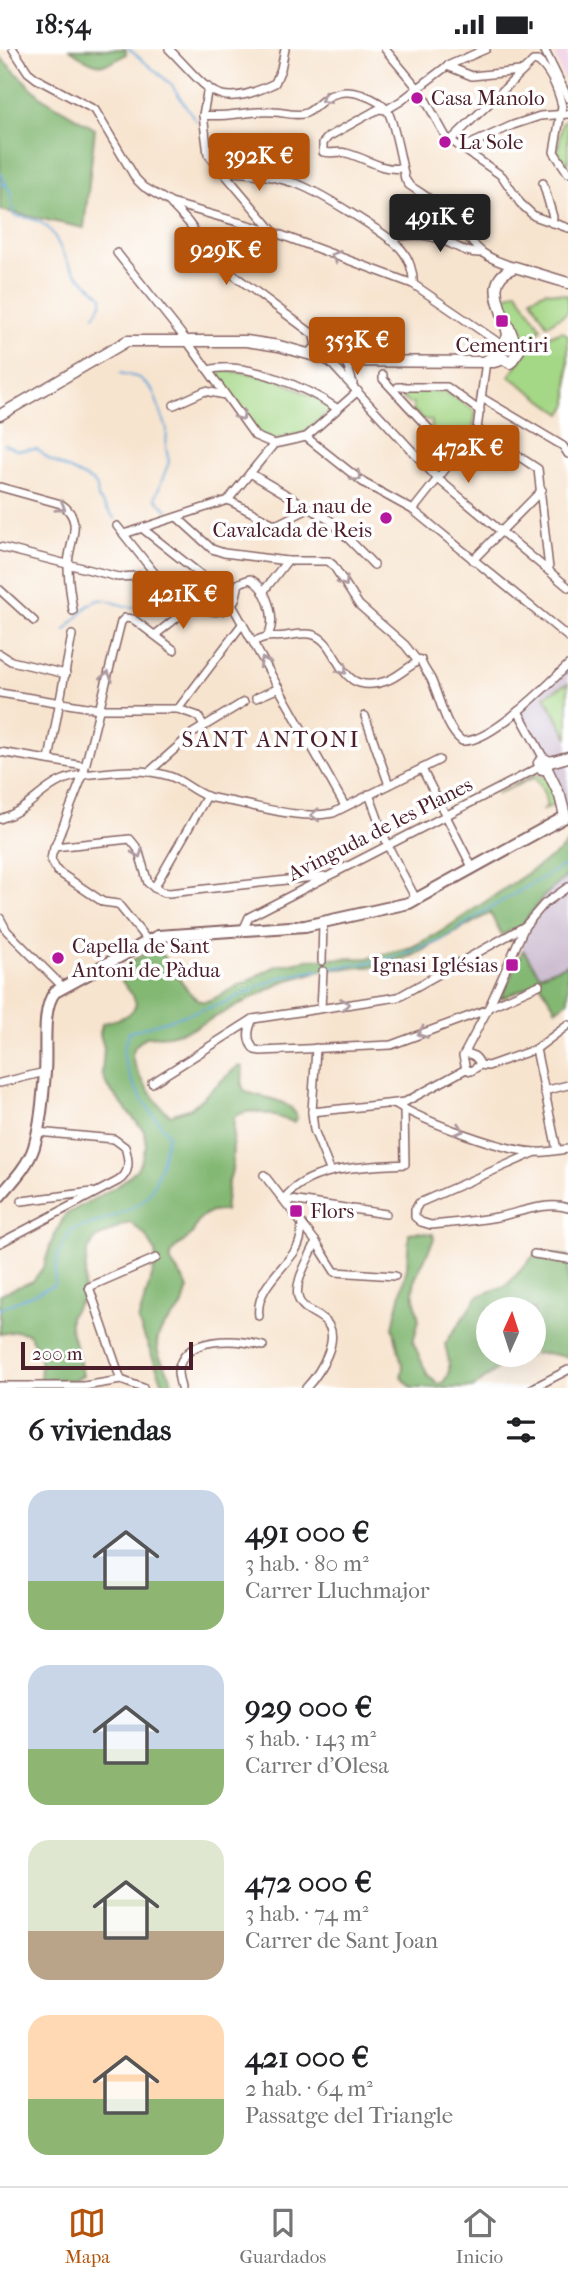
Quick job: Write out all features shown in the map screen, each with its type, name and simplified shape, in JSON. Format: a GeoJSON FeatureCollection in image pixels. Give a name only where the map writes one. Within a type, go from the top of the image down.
{"type":"FeatureCollection","features":[{"type":"Feature","properties":{"kind":"main road"},"geometry":{"type":"LineString","coordinates":[[0,1196],[26,1164],[34,1147],[45,1072],[47,1010],[51,996],[63,987],[147,940],[163,935],[306,926],[416,899],[567,817]]}},
{"type":"Feature","properties":{"kind":"street"},"geometry":{"type":"LineString","coordinates":[[13,49],[28,72],[37,79],[96,110],[136,179],[170,203],[273,232],[413,284],[506,349]]}},
{"type":"Feature","properties":{"kind":"street"},"geometry":{"type":"LineString","coordinates":[[169,49],[208,87],[222,96],[231,97],[243,96],[275,83],[285,49]]}},
{"type":"Feature","properties":{"kind":"street"},"geometry":{"type":"LineString","coordinates":[[385,49],[417,87],[446,137],[502,176],[520,202],[534,215],[568,228]]}},
{"type":"Feature","properties":{"kind":"street"},"geometry":{"type":"LineString","coordinates":[[402,168],[380,168],[342,152],[323,152],[323,143],[328,137],[379,109],[386,110],[447,66],[486,49]]}},
{"type":"Feature","properties":{"kind":"street"},"geometry":{"type":"LineString","coordinates":[[544,49],[568,100]]}},
{"type":"Feature","properties":{"kind":"street"},"geometry":{"type":"LineString","coordinates":[[451,140],[533,61],[538,61],[568,100]]}},
{"type":"Feature","properties":{"kind":"street"},"geometry":{"type":"LineString","coordinates":[[447,66],[472,76],[508,74],[524,70]]}},
{"type":"Feature","properties":{"kind":"street"},"geometry":{"type":"LineString","coordinates":[[554,83],[566,113],[554,152],[568,173]]}},
{"type":"Feature","properties":{"kind":"street"},"geometry":{"type":"LineString","coordinates":[[208,87],[203,114],[208,154],[273,232]]}},
{"type":"Feature","properties":{"kind":"street"},"geometry":{"type":"LineString","coordinates":[[203,114],[227,116],[256,111],[300,114],[307,113],[320,100],[341,92],[363,95],[386,110],[409,185],[446,212],[481,253],[494,261],[568,283]]}},
{"type":"Feature","properties":{"kind":"street"},"geometry":{"type":"LineString","coordinates":[[462,148],[513,125],[540,116],[566,113]]}},
{"type":"Feature","properties":{"kind":"street"},"geometry":{"type":"LineString","coordinates":[[224,172],[239,172],[303,185],[400,248],[407,258],[413,284]]}},
{"type":"Feature","properties":{"kind":"street"},"geometry":{"type":"LineString","coordinates":[[543,183],[553,217],[552,223]]}},
{"type":"Feature","properties":{"kind":"street"},"geometry":{"type":"LineString","coordinates":[[170,203],[188,222],[219,264],[314,335],[335,357],[356,389]]}},
{"type":"Feature","properties":{"kind":"street"},"geometry":{"type":"LineString","coordinates":[[188,222],[192,216],[199,213]]}},
{"type":"Feature","properties":{"kind":"street"},"geometry":{"type":"LineString","coordinates":[[390,240],[399,236],[435,237],[473,254],[481,253]]}},
{"type":"Feature","properties":{"kind":"street"},"geometry":{"type":"LineString","coordinates":[[117,253],[187,341],[255,436],[274,444],[306,437],[356,389]]}},
{"type":"Feature","properties":{"kind":"street"},"geometry":{"type":"LineString","coordinates":[[494,261],[502,275]]}},
{"type":"Feature","properties":{"kind":"street"},"geometry":{"type":"LineString","coordinates":[[335,357],[360,362],[499,362],[514,335],[506,324],[495,292],[502,275],[515,267]]}},
{"type":"Feature","properties":{"kind":"street"},"geometry":{"type":"LineString","coordinates":[[306,353],[316,347],[314,335]]}},
{"type":"Feature","properties":{"kind":"street"},"geometry":{"type":"LineString","coordinates":[[2,411],[127,341],[246,341],[306,353],[383,362]]}},
{"type":"Feature","properties":{"kind":"street"},"geometry":{"type":"LineString","coordinates":[[335,357],[356,389],[438,479],[568,587]]}},
{"type":"Feature","properties":{"kind":"street"},"geometry":{"type":"LineString","coordinates":[[413,510],[477,429],[486,361]]}},
{"type":"Feature","properties":{"kind":"street"},"geometry":{"type":"LineString","coordinates":[[208,370],[231,369],[271,376],[286,381],[338,409]]}},
{"type":"Feature","properties":{"kind":"street"},"geometry":{"type":"LineString","coordinates":[[383,375],[383,379],[455,457]]}},
{"type":"Feature","properties":{"kind":"street"},"geometry":{"type":"LineString","coordinates":[[398,387],[447,387],[480,411]]}},
{"type":"Feature","properties":{"kind":"street"},"geometry":{"type":"LineString","coordinates":[[174,405],[205,391],[225,395]]}},
{"type":"Feature","properties":{"kind":"street"},"geometry":{"type":"LineString","coordinates":[[482,398],[563,446],[568,454]]}},
{"type":"Feature","properties":{"kind":"street"},"geometry":{"type":"LineString","coordinates":[[477,429],[538,469],[549,569]]}},
{"type":"Feature","properties":{"kind":"street"},"geometry":{"type":"LineString","coordinates":[[306,437],[364,483],[413,510],[568,637]]}},
{"type":"Feature","properties":{"kind":"street"},"geometry":{"type":"LineString","coordinates":[[563,446],[568,439]]}},
{"type":"Feature","properties":{"kind":"street"},"geometry":{"type":"LineString","coordinates":[[124,534],[228,501],[274,444]]}},
{"type":"Feature","properties":{"kind":"street"},"geometry":{"type":"LineString","coordinates":[[250,473],[331,521],[374,565]]}},
{"type":"Feature","properties":{"kind":"street"},"geometry":{"type":"LineString","coordinates":[[0,487],[61,504],[74,517],[75,526],[67,564],[73,611]]}},
{"type":"Feature","properties":{"kind":"street"},"geometry":{"type":"LineString","coordinates":[[473,560],[542,490]]}},
{"type":"Feature","properties":{"kind":"street"},"geometry":{"type":"LineString","coordinates":[[228,501],[276,525],[310,508]]}},
{"type":"Feature","properties":{"kind":"street"},"geometry":{"type":"LineString","coordinates":[[178,518],[212,549],[224,553],[287,561],[328,561],[359,605],[405,645],[432,681],[451,727],[462,741],[471,742],[482,738],[518,711],[568,665]]}},
{"type":"Feature","properties":{"kind":"street"},"geometry":{"type":"LineString","coordinates":[[117,526],[165,583]]}},
{"type":"Feature","properties":{"kind":"street"},"geometry":{"type":"LineString","coordinates":[[143,529],[205,578]]}},
{"type":"Feature","properties":{"kind":"street"},"geometry":{"type":"LineString","coordinates":[[0,547],[118,577],[156,575]]}},
{"type":"Feature","properties":{"kind":"street"},"geometry":{"type":"LineString","coordinates":[[263,592],[287,561]]}},
{"type":"Feature","properties":{"kind":"street"},"geometry":{"type":"LineString","coordinates":[[155,635],[194,604],[202,610],[225,610],[232,605],[239,583],[244,580],[257,582],[272,617],[272,628],[268,635],[255,642]]}},
{"type":"Feature","properties":{"kind":"street"},"geometry":{"type":"LineString","coordinates":[[0,590],[34,621]]}},
{"type":"Feature","properties":{"kind":"street"},"geometry":{"type":"LineString","coordinates":[[232,605],[345,806]]}},
{"type":"Feature","properties":{"kind":"street"},"geometry":{"type":"LineString","coordinates":[[147,940],[118,904],[103,902],[57,871],[51,860],[83,775],[118,628],[125,618],[133,619],[174,649]]}},
{"type":"Feature","properties":{"kind":"street"},"geometry":{"type":"LineString","coordinates":[[178,709],[243,623]]}},
{"type":"Feature","properties":{"kind":"street"},"geometry":{"type":"LineString","coordinates":[[268,635],[282,637],[305,633],[317,636],[325,643],[344,674],[359,682],[373,684],[387,681],[417,662]]}},
{"type":"Feature","properties":{"kind":"street"},"geometry":{"type":"LineString","coordinates":[[49,760],[72,635]]}},
{"type":"Feature","properties":{"kind":"street"},"geometry":{"type":"LineString","coordinates":[[0,654],[11,661],[66,674]]}},
{"type":"Feature","properties":{"kind":"street"},"geometry":{"type":"LineString","coordinates":[[256,698],[279,688]]}},
{"type":"Feature","properties":{"kind":"street"},"geometry":{"type":"LineString","coordinates":[[0,694],[99,709],[178,709],[198,716],[204,726]]}},
{"type":"Feature","properties":{"kind":"street"},"geometry":{"type":"LineString","coordinates":[[149,772],[176,746],[244,702]]}},
{"type":"Feature","properties":{"kind":"street"},"geometry":{"type":"LineString","coordinates":[[518,711],[560,796],[567,817]]}},
{"type":"Feature","properties":{"kind":"street"},"geometry":{"type":"LineString","coordinates":[[365,716],[389,785]]}},
{"type":"Feature","properties":{"kind":"street"},"geometry":{"type":"LineString","coordinates":[[0,752],[84,766]]}},
{"type":"Feature","properties":{"kind":"street"},"geometry":{"type":"LineString","coordinates":[[545,764],[568,757]]}},
{"type":"Feature","properties":{"kind":"street"},"geometry":{"type":"LineString","coordinates":[[0,819],[18,812],[49,785],[73,777],[149,772],[170,776],[207,796],[315,816],[333,813],[439,760]]}},
{"type":"Feature","properties":{"kind":"street"},"geometry":{"type":"LineString","coordinates":[[67,763],[73,777]]}},
{"type":"Feature","properties":{"kind":"street","name":"Avinguda de les Planes"},"geometry":{"type":"LineString","coordinates":[[243,930],[249,917],[545,764]]}},
{"type":"Feature","properties":{"kind":"street"},"geometry":{"type":"LineString","coordinates":[[422,769],[472,867]]}},
{"type":"Feature","properties":{"kind":"street"},"geometry":{"type":"LineString","coordinates":[[369,795],[388,846],[416,899]]}},
{"type":"Feature","properties":{"kind":"street"},"geometry":{"type":"LineString","coordinates":[[154,888],[207,796]]}},
{"type":"Feature","properties":{"kind":"street"},"geometry":{"type":"LineString","coordinates":[[54,847],[130,839],[138,849],[148,883],[161,892],[179,893],[329,875]]}},
{"type":"Feature","properties":{"kind":"street"},"geometry":{"type":"LineString","coordinates":[[466,1069],[464,1054],[525,926],[544,904],[568,887]]}},
{"type":"Feature","properties":{"kind":"street"},"geometry":{"type":"LineString","coordinates":[[322,961],[323,922]]}},
{"type":"Feature","properties":{"kind":"street"},"geometry":{"type":"LineString","coordinates":[[1,923],[63,987]]}},
{"type":"Feature","properties":{"kind":"street"},"geometry":{"type":"LineString","coordinates":[[152,1083],[253,1019],[398,997],[525,926]]}},
{"type":"Feature","properties":{"kind":"street"},"geometry":{"type":"LineString","coordinates":[[496,941],[505,941],[514,948]]}},
{"type":"Feature","properties":{"kind":"street"},"geometry":{"type":"LineString","coordinates":[[321,1008],[323,971]]}},
{"type":"Feature","properties":{"kind":"street"},"geometry":{"type":"LineString","coordinates":[[253,1019],[248,1029],[250,1045],[254,1050],[391,1045],[488,1008],[539,985]]}},
{"type":"Feature","properties":{"kind":"street"},"geometry":{"type":"LineString","coordinates":[[312,1112],[396,1104],[466,1069],[471,1071],[480,1065],[488,1066],[536,1049],[568,1025]]}},
{"type":"Feature","properties":{"kind":"street"},"geometry":{"type":"LineString","coordinates":[[316,1048],[312,1112],[314,1130],[330,1171]]}},
{"type":"Feature","properties":{"kind":"street"},"geometry":{"type":"LineString","coordinates":[[536,1049],[557,1150]]}},
{"type":"Feature","properties":{"kind":"street"},"geometry":{"type":"LineString","coordinates":[[464,1054],[474,1055],[480,1065]]}},
{"type":"Feature","properties":{"kind":"street"},"geometry":{"type":"LineString","coordinates":[[0,1083],[45,1072]]}},
{"type":"Feature","properties":{"kind":"street"},"geometry":{"type":"LineString","coordinates":[[544,1091],[568,1085]]}},
{"type":"Feature","properties":{"kind":"street"},"geometry":{"type":"LineString","coordinates":[[412,1097],[414,1115]]}},
{"type":"Feature","properties":{"kind":"street"},"geometry":{"type":"LineString","coordinates":[[396,1104],[414,1115],[511,1148],[536,1152],[568,1149]]}},
{"type":"Feature","properties":{"kind":"street"},"geometry":{"type":"LineString","coordinates":[[284,1199],[290,1191],[330,1171],[405,1164],[404,1109]]}},
{"type":"Feature","properties":{"kind":"street"},"geometry":{"type":"LineString","coordinates":[[0,1243],[125,1177],[128,1171],[125,1147],[114,1139],[37,1132]]}},
{"type":"Feature","properties":{"kind":"street"},"geometry":{"type":"LineString","coordinates":[[511,1148],[513,1162]]}},
{"type":"Feature","properties":{"kind":"street"},"geometry":{"type":"LineString","coordinates":[[536,1152],[419,1203],[415,1217],[431,1225],[497,1217],[547,1206],[568,1208]]}},
{"type":"Feature","properties":{"kind":"street"},"geometry":{"type":"LineString","coordinates":[[264,1175],[335,1272],[395,1276]]}},
{"type":"Feature","properties":{"kind":"street"},"geometry":{"type":"LineString","coordinates":[[22,1201],[96,1192]]}},
{"type":"Feature","properties":{"kind":"street"},"geometry":{"type":"LineString","coordinates":[[284,1199],[386,1214]]}},
{"type":"Feature","properties":{"kind":"street"},"geometry":{"type":"LineString","coordinates":[[259,1316],[257,1305],[278,1269],[295,1252],[302,1224]]}},
{"type":"Feature","properties":{"kind":"street"},"geometry":{"type":"LineString","coordinates":[[306,1388],[317,1376],[329,1351],[332,1333],[327,1322],[304,1307],[298,1299],[297,1287],[316,1243]]}},
{"type":"Feature","properties":{"kind":"street"},"geometry":{"type":"LineString","coordinates":[[534,1254],[568,1259]]}},
{"type":"Feature","properties":{"kind":"street"},"geometry":{"type":"LineString","coordinates":[[121,1380],[89,1287],[156,1258]]}},
{"type":"Feature","properties":{"kind":"street"},"geometry":{"type":"LineString","coordinates":[[181,1388],[178,1372],[184,1357],[198,1347],[213,1340],[263,1346]]}},
{"type":"Feature","properties":{"kind":"street"},"geometry":{"type":"LineString","coordinates":[[533,1388],[568,1370]]}},
{"type":"Feature","properties":{"kind":"street"},"geometry":{"type":"LineString","coordinates":[[0,1385],[84,1386],[121,1380],[143,1388]]}},
{"type":"Feature","properties":{"kind":"shaded area"},"geometry":{"type":"Polygon","coordinates":[[[568,49],[568,89],[555,57],[559,50],[568,49]]]}},
{"type":"Feature","properties":{"kind":"shaded area"},"geometry":{"type":"Polygon","coordinates":[[[568,658],[568,816],[545,765],[516,713],[568,658]]]}},
{"type":"Feature","properties":{"kind":"shaded area"},"geometry":{"type":"Polygon","coordinates":[[[568,875],[568,964],[540,975],[522,947],[522,925],[544,895],[568,875]]]}},
{"type":"Feature","properties":{"kind":"green space"},"geometry":{"type":"Polygon","coordinates":[[[70,49],[126,49],[126,54],[111,63],[98,64],[91,63],[70,49]]]}},
{"type":"Feature","properties":{"kind":"green space"},"geometry":{"type":"Polygon","coordinates":[[[0,57],[41,97],[95,129],[84,228],[0,210],[0,57]]]}},
{"type":"Feature","properties":{"kind":"green space"},"geometry":{"type":"Polygon","coordinates":[[[566,119],[568,168],[558,152],[562,123],[566,119]]]}},
{"type":"Feature","properties":{"kind":"green space"},"geometry":{"type":"Polygon","coordinates":[[[517,291],[541,328],[536,337],[539,340],[562,331],[568,335],[568,404],[562,414],[509,376],[530,347],[515,335],[502,298],[517,291]]]}},
{"type":"Feature","properties":{"kind":"green space"},"geometry":{"type":"Polygon","coordinates":[[[546,291],[568,295],[568,312],[547,325],[531,298],[546,291]]]}},
{"type":"Feature","properties":{"kind":"green space"},"geometry":{"type":"Polygon","coordinates":[[[212,369],[271,376],[334,407],[305,433],[275,441],[260,435],[212,369]]]}},
{"type":"Feature","properties":{"kind":"green space"},"geometry":{"type":"Polygon","coordinates":[[[413,389],[447,393],[476,412],[473,428],[440,470],[427,456],[439,445],[431,429],[432,421],[423,419],[413,410],[413,403],[409,404],[401,396],[413,389]]]}},
{"type":"Feature","properties":{"kind":"green space"},"geometry":{"type":"Polygon","coordinates":[[[568,683],[568,738],[545,696],[568,683]]]}},
{"type":"Feature","properties":{"kind":"green space"},"geometry":{"type":"Polygon","coordinates":[[[536,774],[547,779],[559,802],[541,811],[546,807],[546,800],[541,787],[533,778],[496,794],[536,774]]]}},
{"type":"Feature","properties":{"kind":"green space"},"geometry":{"type":"Polygon","coordinates":[[[568,842],[568,875],[544,896],[522,925],[502,935],[490,913],[412,956],[377,966],[324,970],[285,981],[192,1029],[146,1037],[135,1046],[132,1055],[141,1079],[170,1115],[191,1108],[238,1066],[243,1067],[242,1086],[245,1091],[289,1106],[297,1118],[295,1122],[257,1112],[242,1113],[234,1117],[232,1170],[225,1211],[210,1212],[203,1216],[191,1235],[171,1256],[172,1264],[188,1289],[181,1308],[163,1328],[157,1345],[171,1378],[172,1388],[165,1388],[138,1321],[156,1263],[155,1251],[145,1235],[131,1223],[94,1240],[87,1253],[83,1297],[70,1316],[70,1326],[83,1375],[75,1380],[41,1379],[40,1356],[29,1334],[17,1331],[0,1334],[0,1294],[33,1281],[44,1266],[51,1243],[65,1215],[119,1185],[137,1169],[141,1161],[146,1146],[144,1131],[107,1086],[102,1073],[102,1024],[126,1016],[136,1004],[121,980],[124,968],[140,956],[160,953],[191,994],[204,1001],[213,999],[276,966],[312,959],[368,958],[412,947],[439,933],[559,852],[568,842]]]}},
{"type":"Feature","properties":{"kind":"green space"},"geometry":{"type":"Polygon","coordinates":[[[523,950],[540,975],[568,964],[568,1001],[556,1009],[539,982],[500,999],[523,950]]]}},
{"type":"Feature","properties":{"kind":"green space"},"geometry":{"type":"Polygon","coordinates":[[[409,1233],[433,1234],[434,1239],[415,1279],[413,1292],[419,1320],[413,1342],[428,1376],[438,1384],[442,1383],[448,1374],[449,1365],[445,1344],[476,1299],[476,1367],[499,1367],[473,1388],[412,1388],[401,1377],[403,1368],[393,1327],[407,1267],[409,1233]]]}},
{"type":"Feature","properties":{"kind":"green space"},"geometry":{"type":"Polygon","coordinates":[[[537,1252],[568,1256],[568,1357],[546,1353],[546,1297],[477,1297],[507,1285],[537,1252]]]}},
{"type":"Feature","properties":{"kind":"waterway"},"geometry":{"type":"LineString","coordinates":[[129,49],[171,84],[196,121]]}},
{"type":"Feature","properties":{"kind":"waterway"},"geometry":{"type":"LineString","coordinates":[[0,172],[10,192],[14,216],[29,218],[48,227],[74,271],[102,297],[94,316]]}},
{"type":"Feature","properties":{"kind":"waterway"},"geometry":{"type":"LineString","coordinates":[[0,183],[7,186]]}},
{"type":"Feature","properties":{"kind":"waterway"},"geometry":{"type":"LineString","coordinates":[[120,373],[140,378],[153,391],[167,429],[166,448],[169,462],[155,498],[167,510]]}},
{"type":"Feature","properties":{"kind":"waterway"},"geometry":{"type":"LineString","coordinates":[[4,444],[17,450],[37,449],[50,460],[92,481],[97,487],[98,498],[115,519]]}},
{"type":"Feature","properties":{"kind":"waterway"},"geometry":{"type":"LineString","coordinates":[[64,631],[96,601],[106,600],[127,606],[139,606],[152,601],[181,580],[190,586],[194,599]]}},
{"type":"Feature","properties":{"kind":"waterway"},"geometry":{"type":"LineString","coordinates":[[325,969],[385,960],[440,941],[485,911],[568,863]]}},
{"type":"Feature","properties":{"kind":"waterway"},"geometry":{"type":"LineString","coordinates":[[0,1309],[54,1285],[58,1253],[72,1230],[133,1207],[147,1196],[155,1182],[168,1134],[139,1094],[127,1070],[124,1048],[129,1032],[224,1003],[281,977],[319,970]]}},
{"type":"Feature","properties":{"kind":"place","name":"Casa Manolo"},"geometry":{"type":"Point","coordinates":[417,98]}},
{"type":"Feature","properties":{"kind":"place","name":"La Sole"},"geometry":{"type":"Point","coordinates":[445,142]}},
{"type":"Feature","properties":{"kind":"place","name":"Cementiri"},"geometry":{"type":"Point","coordinates":[502,321]}},
{"type":"Feature","properties":{"kind":"place","name":"La nau de Cavalcada de Reis"},"geometry":{"type":"Point","coordinates":[386,518]}},
{"type":"Feature","properties":{"kind":"place","name":"Capella de Sant Antoni de Pàdua"},"geometry":{"type":"Point","coordinates":[58,958]}},
{"type":"Feature","properties":{"kind":"place","name":"Ignasi Iglésias"},"geometry":{"type":"Point","coordinates":[512,965]}},
{"type":"Feature","properties":{"kind":"place","name":"Flors"},"geometry":{"type":"Point","coordinates":[296,1211]}},
{"type":"Feature","properties":{"kind":"district","name":"SANT ANTONI"},"geometry":{"type":"Point","coordinates":[271,739]}}]}
